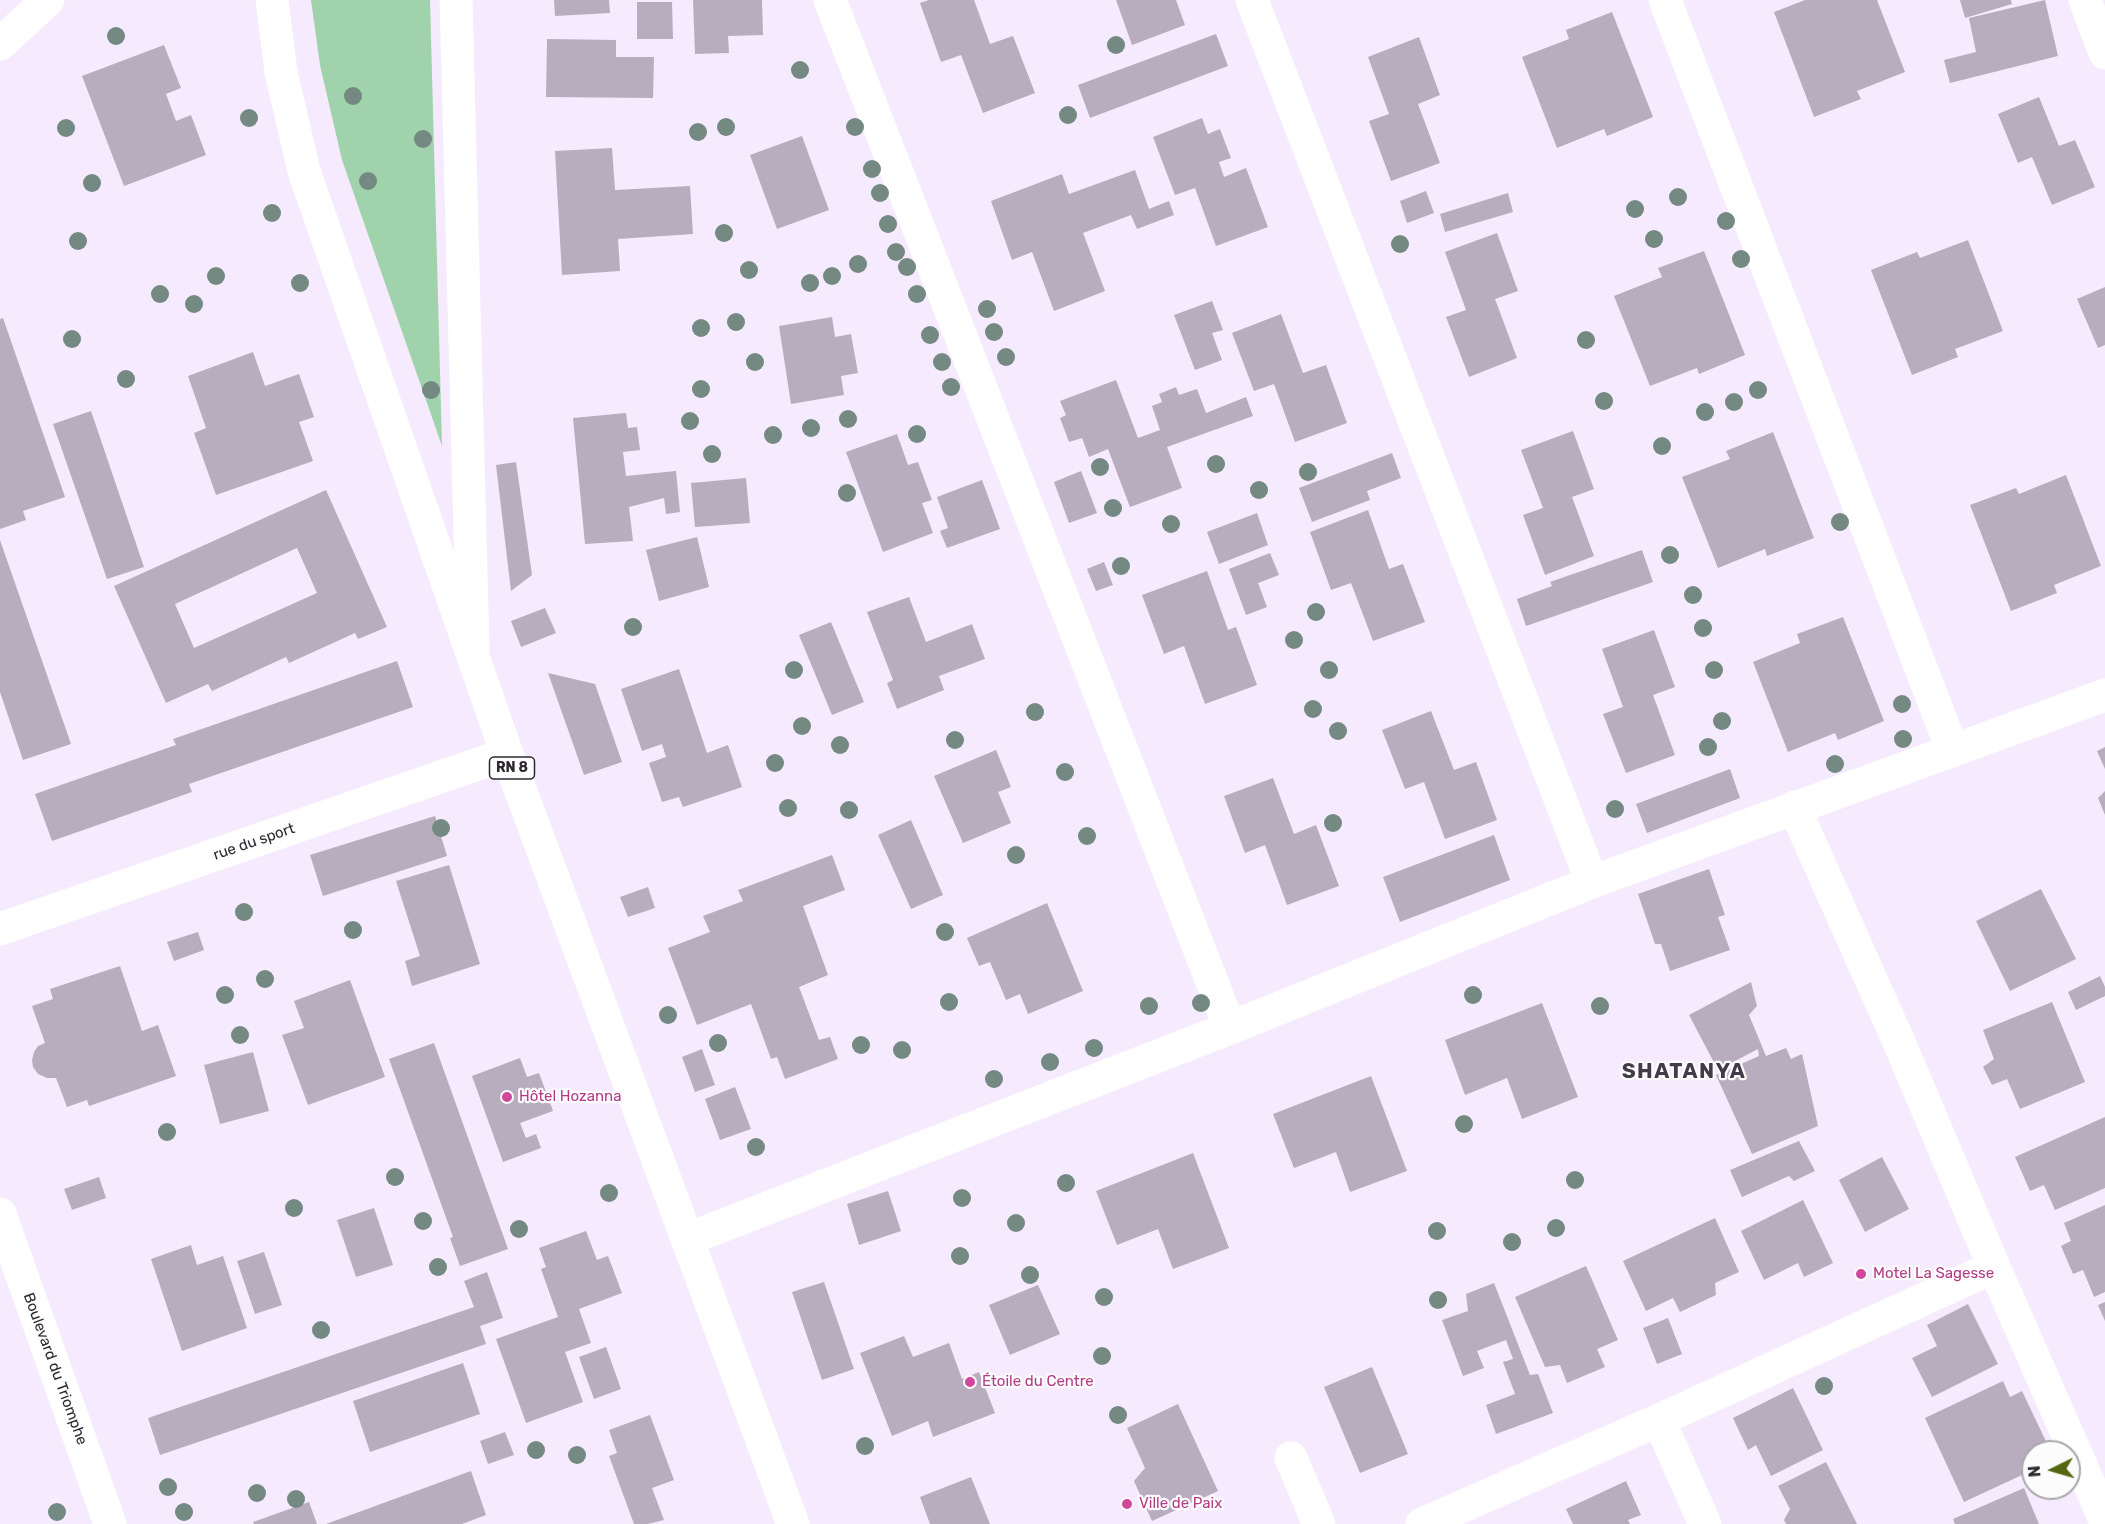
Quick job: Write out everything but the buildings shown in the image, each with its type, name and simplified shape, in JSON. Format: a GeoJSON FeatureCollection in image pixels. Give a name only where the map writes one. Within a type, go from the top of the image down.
{"type":"FeatureCollection","features":[{"type":"Feature","properties":{"kind":"street"},"geometry":{"type":"LineString","coordinates":[[0,44],[48,0]]}},
{"type":"Feature","properties":{"kind":"street","name":"RN 8"},"geometry":{"type":"LineString","coordinates":[[272,0],[281,72],[304,171],[507,754],[793,1524]]}},
{"type":"Feature","properties":{"kind":"street"},"geometry":{"type":"LineString","coordinates":[[456,0],[473,658]]}},
{"type":"Feature","properties":{"kind":"street"},"geometry":{"type":"LineString","coordinates":[[830,0],[1230,1028]]}},
{"type":"Feature","properties":{"kind":"street"},"geometry":{"type":"LineString","coordinates":[[1252,0],[1592,882]]}},
{"type":"Feature","properties":{"kind":"street"},"geometry":{"type":"LineString","coordinates":[[1665,0],[1952,749]]}},
{"type":"Feature","properties":{"kind":"street"},"geometry":{"type":"LineString","coordinates":[[2085,0],[2105,53]]}},
{"type":"Feature","properties":{"kind":"street"},"geometry":{"type":"LineString","coordinates":[[688,1239],[1230,1028],[1592,882],[2105,695]]}},
{"type":"Feature","properties":{"kind":"street","name":"rue du sport"},"geometry":{"type":"LineString","coordinates":[[0,929],[507,754]]}},
{"type":"Feature","properties":{"kind":"street"},"geometry":{"type":"LineString","coordinates":[[1794,807],[1899,1042],[1994,1267],[2096,1474],[2105,1520]]}},
{"type":"Feature","properties":{"kind":"street","name":"Boulevard du Triomphe"},"geometry":{"type":"LineString","coordinates":[[0,1214],[110,1524]]}},
{"type":"Feature","properties":{"kind":"street"},"geometry":{"type":"LineString","coordinates":[[1422,1524],[1659,1420],[1994,1267]]}},
{"type":"Feature","properties":{"kind":"street"},"geometry":{"type":"LineString","coordinates":[[1659,1420],[1705,1524]]}},
{"type":"Feature","properties":{"kind":"street"},"geometry":{"type":"LineString","coordinates":[[1291,1458],[1319,1524]]}},
{"type":"Feature","properties":{"kind":"green space"},"geometry":{"type":"Polygon","coordinates":[[[311,0],[430,0],[442,446],[342,160],[320,65],[311,0]]]}},
{"type":"Feature","properties":{"kind":"place","name":"Hôtel Hozanna"},"geometry":{"type":"Point","coordinates":[507,1097]}},
{"type":"Feature","properties":{"kind":"place","name":"Motel La Sagesse"},"geometry":{"type":"Point","coordinates":[1861,1274]}},
{"type":"Feature","properties":{"kind":"place","name":"Étoile du Centre"},"geometry":{"type":"Point","coordinates":[970,1382]}},
{"type":"Feature","properties":{"kind":"place","name":"Ville de Paix"},"geometry":{"type":"Point","coordinates":[1127,1504]}},
{"type":"Feature","properties":{"kind":"district","name":"SHATANYA"},"geometry":{"type":"Point","coordinates":[1684,1072]}}]}
